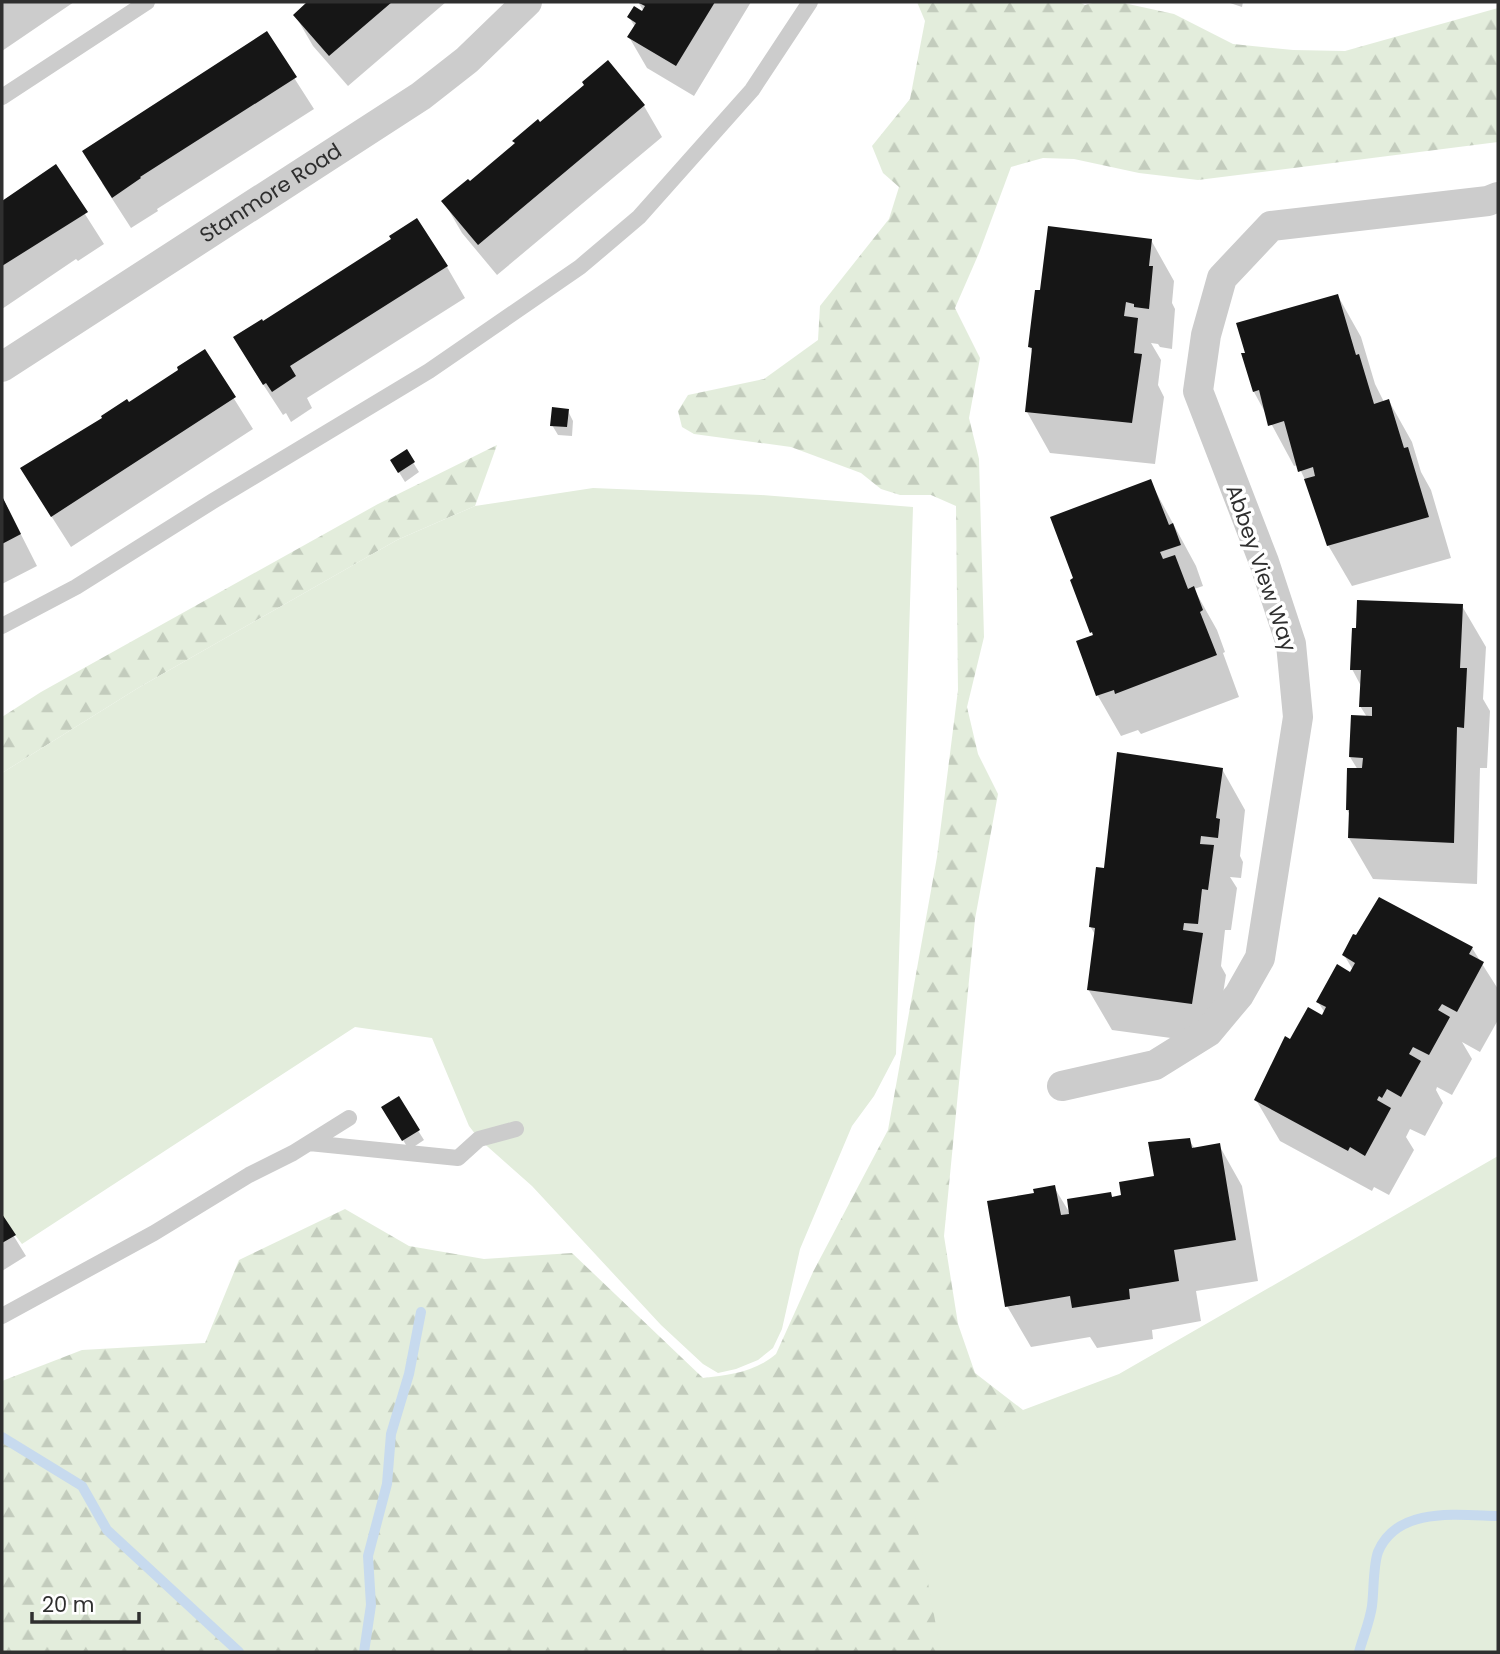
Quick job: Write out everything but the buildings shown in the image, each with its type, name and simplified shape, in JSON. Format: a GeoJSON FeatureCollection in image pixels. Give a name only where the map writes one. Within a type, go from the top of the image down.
{"type":"FeatureCollection","features":[{"type":"Feature","properties":{"kind":"street","name":"Stanmore Road"},"geometry":{"type":"LineString","coordinates":[[2,366],[421,96],[467,60],[527,2]]}},
{"type":"Feature","properties":{"kind":"street","name":"Abbey View Way"},"geometry":{"type":"LineString","coordinates":[[1062,1086],[1155,1065],[1208,1032],[1239,995],[1260,958],[1298,717],[1291,644],[1264,562],[1198,391],[1206,335],[1222,278],[1270,226],[1488,201],[1498,197]]}},
{"type":"Feature","properties":{"kind":"lane"},"geometry":{"type":"LineString","coordinates":[[2,97],[147,2]]}},
{"type":"Feature","properties":{"kind":"lane"},"geometry":{"type":"LineString","coordinates":[[2,626],[76,587],[429,371],[580,267],[639,218],[752,90],[810,2]]}},
{"type":"Feature","properties":{"kind":"lane"},"geometry":{"type":"LineString","coordinates":[[2,1315],[154,1233],[349,1118]]}},
{"type":"Feature","properties":{"kind":"lane"},"geometry":{"type":"LineString","coordinates":[[309,1143],[458,1158],[479,1139],[516,1129]]}},
{"type":"Feature","properties":{"kind":"green space"},"geometry":{"type":"Polygon","coordinates":[[[917,2],[1079,2],[1085,5],[1119,2],[1174,14],[1233,44],[1293,50],[1345,51],[1498,8],[1498,142],[1198,180],[1139,173],[1074,159],[1043,158],[1011,167],[955,308],[980,358],[969,418],[979,459],[984,637],[967,707],[978,754],[998,794],[975,919],[944,1236],[958,1324],[975,1373],[1023,1410],[1498,1652],[2,1652],[2,1381],[82,1350],[205,1343],[239,1260],[345,1209],[409,1246],[484,1259],[572,1253],[703,1378],[751,1369],[776,1354],[813,1272],[888,1130],[937,857],[958,690],[956,506],[931,495],[900,495],[881,489],[861,473],[791,447],[694,434],[682,427],[678,411],[688,395],[764,379],[818,340],[820,306],[889,219],[899,187],[883,173],[872,146],[910,99],[925,21],[917,2]]]}},
{"type":"Feature","properties":{"kind":"green space"},"geometry":{"type":"Polygon","coordinates":[[[497,445],[475,506],[397,540],[138,688],[2,773],[2,717],[41,692],[378,504],[497,445]]]}},
{"type":"Feature","properties":{"kind":"green space"},"geometry":{"type":"Polygon","coordinates":[[[593,488],[761,495],[913,507],[896,1054],[874,1096],[852,1126],[800,1249],[782,1329],[773,1348],[758,1360],[736,1369],[718,1373],[703,1364],[661,1325],[532,1186],[479,1139],[469,1126],[432,1038],[355,1027],[22,1244],[15,1235],[2,1243],[2,773],[138,688],[397,540],[475,506],[593,488]]]}},
{"type":"Feature","properties":{"kind":"green space"},"geometry":{"type":"Polygon","coordinates":[[[1498,1156],[1498,1652],[941,1652],[914,1509],[1023,1410],[1119,1374],[1498,1156]]]}},
{"type":"Feature","properties":{"kind":"waterway"},"geometry":{"type":"LineString","coordinates":[[364,1652],[371,1605],[368,1556],[387,1484],[391,1434],[409,1374],[421,1312]]}},
{"type":"Feature","properties":{"kind":"waterway"},"geometry":{"type":"LineString","coordinates":[[2,1437],[82,1486],[107,1530],[239,1652]]}},
{"type":"Feature","properties":{"kind":"waterway"},"geometry":{"type":"LineString","coordinates":[[1359,1652],[1371,1612],[1376,1558],[1387,1537],[1399,1527],[1430,1516],[1498,1516]]}}]}
